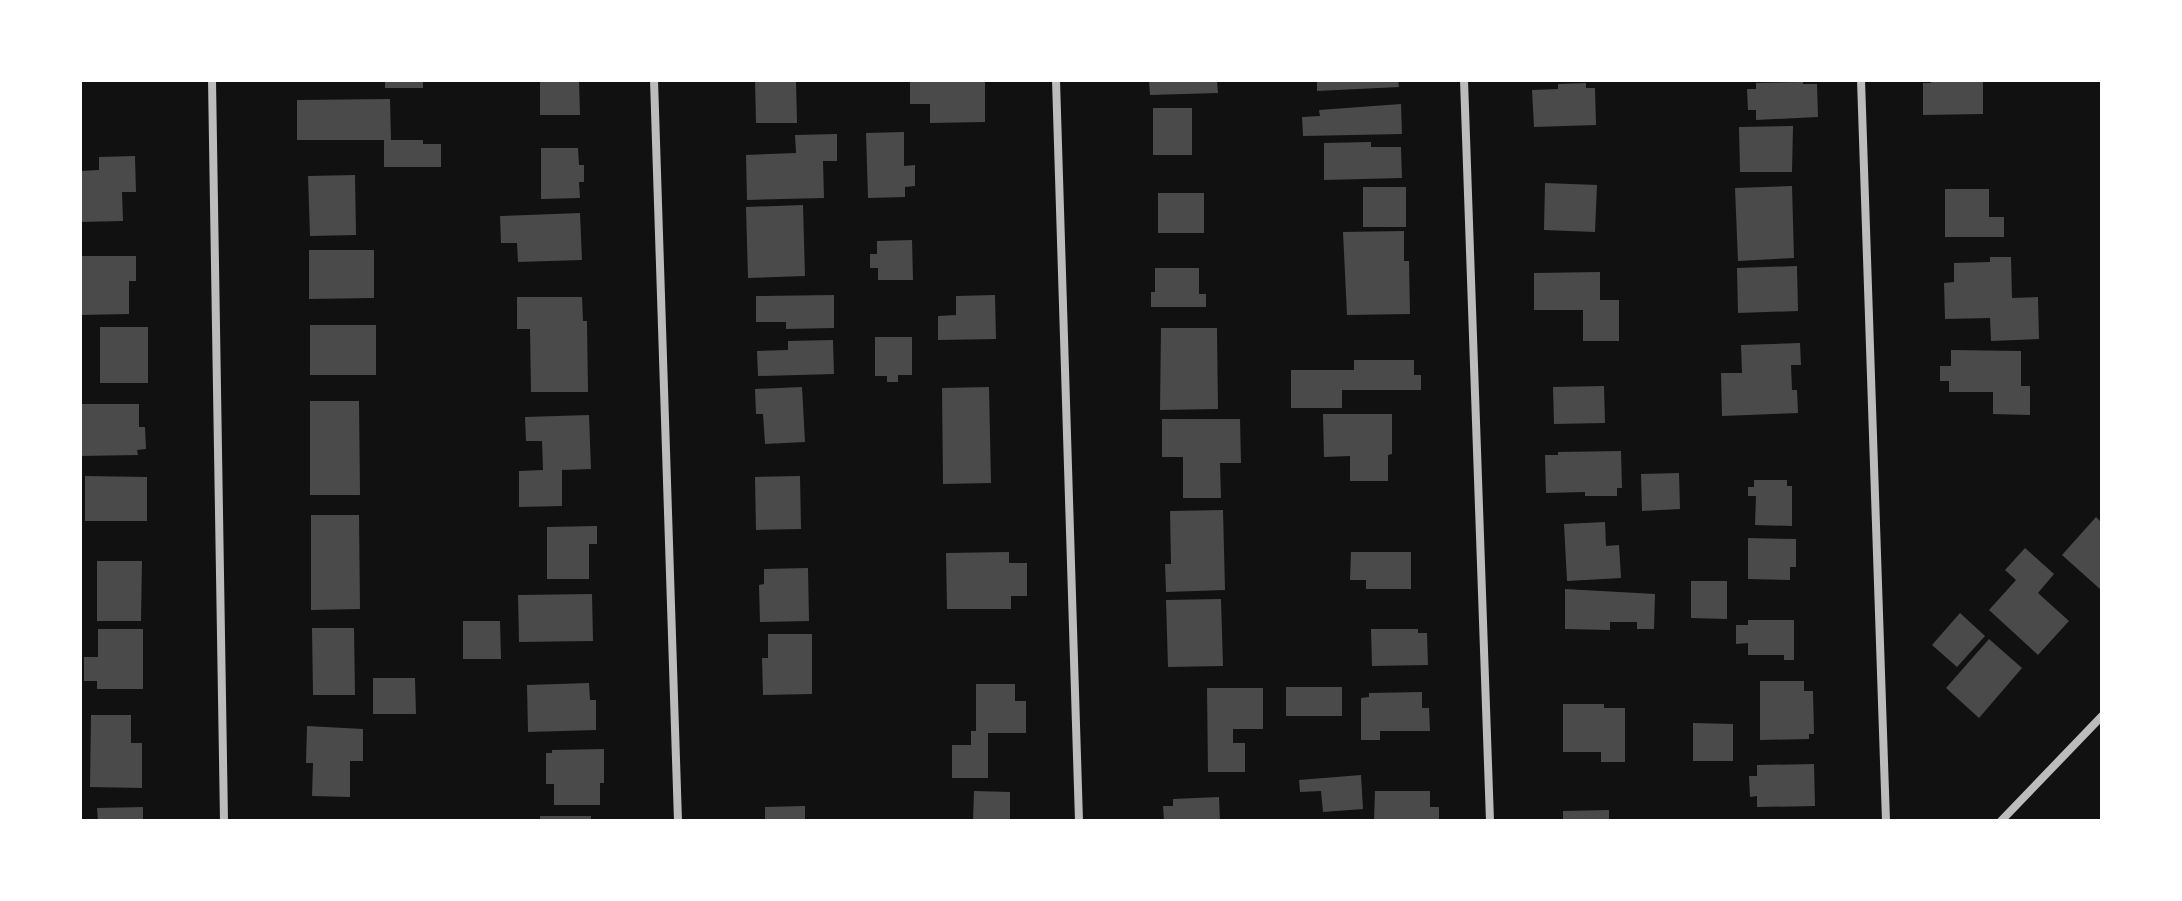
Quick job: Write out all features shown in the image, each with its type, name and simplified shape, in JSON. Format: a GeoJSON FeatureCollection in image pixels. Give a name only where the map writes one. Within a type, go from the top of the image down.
{"type":"FeatureCollection","features":[{"type":"Feature","properties":{"kind":"street"},"geometry":{"type":"LineString","coordinates":[[212,80],[224,821]]}},
{"type":"Feature","properties":{"kind":"street"},"geometry":{"type":"LineString","coordinates":[[654,80],[678,821]]}},
{"type":"Feature","properties":{"kind":"street"},"geometry":{"type":"LineString","coordinates":[[1056,80],[1079,821]]}},
{"type":"Feature","properties":{"kind":"street"},"geometry":{"type":"LineString","coordinates":[[1464,80],[1490,821]]}},
{"type":"Feature","properties":{"kind":"street"},"geometry":{"type":"LineString","coordinates":[[1861,80],[1886,821]]}},
{"type":"Feature","properties":{"kind":"street"},"geometry":{"type":"LineString","coordinates":[[2001,821],[2102,716]]}},
{"type":"Feature","properties":{"kind":"building"},"geometry":{"type":"Polygon","coordinates":[[[385,80],[423,80],[423,88],[385,88],[385,80]]]}},
{"type":"Feature","properties":{"kind":"building"},"geometry":{"type":"Polygon","coordinates":[[[540,80],[579,80],[580,115],[540,115],[540,80]]]}},
{"type":"Feature","properties":{"kind":"building"},"geometry":{"type":"Polygon","coordinates":[[[755,80],[796,80],[797,123],[756,123],[755,80]]]}},
{"type":"Feature","properties":{"kind":"building"},"geometry":{"type":"Polygon","coordinates":[[[910,80],[985,80],[985,122],[930,123],[930,104],[910,104],[910,80]]]}},
{"type":"Feature","properties":{"kind":"building"},"geometry":{"type":"Polygon","coordinates":[[[1149,80],[1217,80],[1218,93],[1150,95],[1149,80]]]}},
{"type":"Feature","properties":{"kind":"building"},"geometry":{"type":"Polygon","coordinates":[[[1317,80],[1398,80],[1399,87],[1317,91],[1317,80]]]}},
{"type":"Feature","properties":{"kind":"building"},"geometry":{"type":"Polygon","coordinates":[[[1930,80],[1983,80],[1983,114],[1923,115],[1923,83],[1931,83],[1930,80]]]}},
{"type":"Feature","properties":{"kind":"building"},"geometry":{"type":"Polygon","coordinates":[[[1586,83],[1586,88],[1595,88],[1596,125],[1534,127],[1532,90],[1558,89],[1558,84],[1586,83]]]}},
{"type":"Feature","properties":{"kind":"building"},"geometry":{"type":"Polygon","coordinates":[[[1756,83],[1817,84],[1818,117],[1756,120],[1756,110],[1748,110],[1747,89],[1756,89],[1756,83]]]}},
{"type":"Feature","properties":{"kind":"building"},"geometry":{"type":"Polygon","coordinates":[[[390,99],[391,140],[423,140],[423,144],[441,144],[441,167],[384,167],[384,140],[297,140],[297,100],[390,99]]]}},
{"type":"Feature","properties":{"kind":"building"},"geometry":{"type":"Polygon","coordinates":[[[1401,104],[1402,134],[1303,136],[1302,117],[1320,116],[1319,110],[1401,104]]]}},
{"type":"Feature","properties":{"kind":"building"},"geometry":{"type":"Polygon","coordinates":[[[1153,108],[1192,108],[1192,155],[1153,155],[1153,108]]]}},
{"type":"Feature","properties":{"kind":"building"},"geometry":{"type":"Polygon","coordinates":[[[1793,126],[1792,172],[1740,172],[1739,127],[1793,126]]]}},
{"type":"Feature","properties":{"kind":"building"},"geometry":{"type":"Polygon","coordinates":[[[904,132],[904,166],[915,165],[915,186],[905,187],[905,197],[868,198],[866,133],[904,132]]]}},
{"type":"Feature","properties":{"kind":"building"},"geometry":{"type":"Polygon","coordinates":[[[837,134],[837,161],[823,161],[824,198],[747,200],[746,155],[796,153],[795,135],[837,134]]]}},
{"type":"Feature","properties":{"kind":"building"},"geometry":{"type":"Polygon","coordinates":[[[1371,142],[1371,147],[1401,147],[1402,178],[1324,180],[1324,143],[1371,142]]]}},
{"type":"Feature","properties":{"kind":"building"},"geometry":{"type":"Polygon","coordinates":[[[541,148],[578,148],[579,165],[584,165],[584,182],[579,182],[580,198],[541,199],[541,148]]]}},
{"type":"Feature","properties":{"kind":"building"},"geometry":{"type":"Polygon","coordinates":[[[135,156],[136,192],[122,192],[123,221],[80,222],[80,171],[99,170],[99,157],[135,156]]]}},
{"type":"Feature","properties":{"kind":"building"},"geometry":{"type":"Polygon","coordinates":[[[355,175],[356,235],[310,236],[308,176],[355,175]]]}},
{"type":"Feature","properties":{"kind":"building"},"geometry":{"type":"Polygon","coordinates":[[[1545,183],[1597,185],[1595,232],[1544,230],[1545,183]]]}},
{"type":"Feature","properties":{"kind":"building"},"geometry":{"type":"Polygon","coordinates":[[[1792,186],[1794,258],[1738,261],[1735,188],[1792,186]]]}},
{"type":"Feature","properties":{"kind":"building"},"geometry":{"type":"Polygon","coordinates":[[[1363,187],[1406,187],[1406,227],[1363,227],[1363,187]]]}},
{"type":"Feature","properties":{"kind":"building"},"geometry":{"type":"Polygon","coordinates":[[[1945,189],[1989,189],[1989,217],[2004,217],[2004,237],[1945,237],[1945,189]]]}},
{"type":"Feature","properties":{"kind":"building"},"geometry":{"type":"Polygon","coordinates":[[[1158,193],[1204,193],[1204,233],[1158,233],[1158,193]]]}},
{"type":"Feature","properties":{"kind":"building"},"geometry":{"type":"Polygon","coordinates":[[[803,205],[805,276],[748,278],[746,207],[803,205]]]}},
{"type":"Feature","properties":{"kind":"building"},"geometry":{"type":"Polygon","coordinates":[[[580,213],[582,260],[518,262],[517,243],[501,243],[500,216],[580,213]]]}},
{"type":"Feature","properties":{"kind":"building"},"geometry":{"type":"Polygon","coordinates":[[[1404,231],[1404,261],[1409,261],[1410,314],[1347,315],[1343,232],[1404,231]]]}},
{"type":"Feature","properties":{"kind":"building"},"geometry":{"type":"Polygon","coordinates":[[[912,240],[913,280],[878,280],[878,268],[870,268],[870,254],[877,254],[877,241],[912,240]]]}},
{"type":"Feature","properties":{"kind":"building"},"geometry":{"type":"Polygon","coordinates":[[[309,250],[374,250],[374,298],[309,299],[309,250]]]}},
{"type":"Feature","properties":{"kind":"building"},"geometry":{"type":"Polygon","coordinates":[[[80,256],[136,256],[136,281],[129,281],[129,314],[80,315],[80,256]]]}},
{"type":"Feature","properties":{"kind":"building"},"geometry":{"type":"Polygon","coordinates":[[[1990,257],[2011,257],[2012,298],[2038,297],[2039,339],[1991,341],[1990,318],[1945,319],[1944,283],[1954,282],[1954,263],[1990,262],[1990,257]]]}},
{"type":"Feature","properties":{"kind":"building"},"geometry":{"type":"Polygon","coordinates":[[[1797,266],[1798,311],[1738,313],[1737,268],[1797,266]]]}},
{"type":"Feature","properties":{"kind":"building"},"geometry":{"type":"Polygon","coordinates":[[[1155,268],[1199,268],[1199,294],[1206,294],[1206,307],[1151,307],[1151,292],[1155,292],[1155,268]]]}},
{"type":"Feature","properties":{"kind":"building"},"geometry":{"type":"Polygon","coordinates":[[[1600,272],[1600,300],[1619,300],[1619,341],[1583,341],[1583,310],[1534,310],[1534,273],[1600,272]]]}},
{"type":"Feature","properties":{"kind":"building"},"geometry":{"type":"Polygon","coordinates":[[[834,295],[834,328],[786,329],[786,322],[756,322],[756,296],[834,295]]]}},
{"type":"Feature","properties":{"kind":"building"},"geometry":{"type":"Polygon","coordinates":[[[995,295],[996,339],[938,340],[938,316],[956,315],[956,296],[995,295]]]}},
{"type":"Feature","properties":{"kind":"building"},"geometry":{"type":"Polygon","coordinates":[[[517,297],[582,297],[583,321],[587,321],[588,392],[531,392],[530,329],[517,329],[517,297]]]}},
{"type":"Feature","properties":{"kind":"building"},"geometry":{"type":"Polygon","coordinates":[[[310,325],[376,325],[376,375],[310,375],[310,325]]]}},
{"type":"Feature","properties":{"kind":"building"},"geometry":{"type":"Polygon","coordinates":[[[100,327],[148,327],[148,383],[100,383],[100,327]]]}},
{"type":"Feature","properties":{"kind":"building"},"geometry":{"type":"Polygon","coordinates":[[[1161,328],[1217,328],[1218,409],[1160,410],[1161,328]]]}},
{"type":"Feature","properties":{"kind":"building"},"geometry":{"type":"Polygon","coordinates":[[[875,337],[912,337],[912,375],[898,375],[898,382],[887,382],[887,376],[875,376],[875,337]]]}},
{"type":"Feature","properties":{"kind":"building"},"geometry":{"type":"Polygon","coordinates":[[[833,340],[834,374],[758,376],[757,351],[788,350],[788,341],[833,340]]]}},
{"type":"Feature","properties":{"kind":"building"},"geometry":{"type":"Polygon","coordinates":[[[1800,343],[1801,365],[1791,365],[1792,390],[1797,390],[1798,413],[1722,416],[1721,373],[1742,373],[1741,345],[1800,343]]]}},
{"type":"Feature","properties":{"kind":"building"},"geometry":{"type":"Polygon","coordinates":[[[1951,350],[2021,351],[2021,386],[2030,386],[2030,415],[1993,414],[1993,392],[1949,392],[1949,381],[1940,381],[1940,366],[1951,366],[1951,350]]]}},
{"type":"Feature","properties":{"kind":"building"},"geometry":{"type":"Polygon","coordinates":[[[1354,360],[1414,360],[1414,375],[1421,375],[1421,390],[1342,390],[1342,408],[1291,408],[1291,370],[1354,370],[1354,360]]]}},
{"type":"Feature","properties":{"kind":"building"},"geometry":{"type":"Polygon","coordinates":[[[1604,386],[1605,423],[1554,424],[1553,387],[1604,386]]]}},
{"type":"Feature","properties":{"kind":"building"},"geometry":{"type":"Polygon","coordinates":[[[802,387],[805,442],[765,444],[763,414],[756,414],[755,389],[802,387]]]}},
{"type":"Feature","properties":{"kind":"building"},"geometry":{"type":"Polygon","coordinates":[[[989,387],[991,483],[943,484],[942,388],[989,387]]]}},
{"type":"Feature","properties":{"kind":"building"},"geometry":{"type":"Polygon","coordinates":[[[310,401],[359,401],[360,495],[310,495],[310,401]]]}},
{"type":"Feature","properties":{"kind":"building"},"geometry":{"type":"Polygon","coordinates":[[[80,404],[139,404],[139,427],[145,427],[146,449],[137,450],[138,455],[80,456],[80,404]]]}},
{"type":"Feature","properties":{"kind":"building"},"geometry":{"type":"Polygon","coordinates":[[[1323,414],[1392,414],[1388,481],[1350,481],[1350,456],[1324,457],[1323,414]]]}},
{"type":"Feature","properties":{"kind":"building"},"geometry":{"type":"Polygon","coordinates":[[[589,415],[591,469],[562,470],[562,506],[519,507],[519,471],[543,470],[542,441],[526,441],[525,417],[589,415]]]}},
{"type":"Feature","properties":{"kind":"building"},"geometry":{"type":"Polygon","coordinates":[[[1162,419],[1240,419],[1241,463],[1220,463],[1221,498],[1183,498],[1183,457],[1162,457],[1162,419]]]}},
{"type":"Feature","properties":{"kind":"building"},"geometry":{"type":"Polygon","coordinates":[[[1621,451],[1622,488],[1617,488],[1617,496],[1585,496],[1585,492],[1546,493],[1545,455],[1621,451]]]}},
{"type":"Feature","properties":{"kind":"building"},"geometry":{"type":"Polygon","coordinates":[[[1679,473],[1680,509],[1642,511],[1641,474],[1679,473]]]}},
{"type":"Feature","properties":{"kind":"building"},"geometry":{"type":"Polygon","coordinates":[[[85,476],[147,477],[147,521],[85,521],[85,476]]]}},
{"type":"Feature","properties":{"kind":"building"},"geometry":{"type":"Polygon","coordinates":[[[800,476],[801,529],[756,530],[755,477],[800,476]]]}},
{"type":"Feature","properties":{"kind":"building"},"geometry":{"type":"Polygon","coordinates":[[[1754,480],[1787,480],[1787,486],[1792,486],[1792,526],[1755,525],[1756,496],[1748,496],[1748,487],[1754,487],[1754,480]]]}},
{"type":"Feature","properties":{"kind":"building"},"geometry":{"type":"Polygon","coordinates":[[[1223,510],[1225,590],[1166,592],[1165,564],[1171,564],[1170,511],[1223,510]]]}},
{"type":"Feature","properties":{"kind":"building"},"geometry":{"type":"Polygon","coordinates":[[[311,515],[359,515],[360,609],[311,610],[311,515]]]}},
{"type":"Feature","properties":{"kind":"building"},"geometry":{"type":"Polygon","coordinates":[[[2096,517],[2102,523],[2100,589],[2062,555],[2096,517]]]}},
{"type":"Feature","properties":{"kind":"building"},"geometry":{"type":"Polygon","coordinates":[[[1605,522],[1606,546],[1619,545],[1621,578],[1567,581],[1564,524],[1605,522]]]}},
{"type":"Feature","properties":{"kind":"building"},"geometry":{"type":"Polygon","coordinates":[[[597,526],[597,544],[589,544],[589,579],[547,579],[547,527],[597,526]]]}},
{"type":"Feature","properties":{"kind":"building"},"geometry":{"type":"Polygon","coordinates":[[[1748,538],[1796,539],[1796,567],[1790,567],[1790,580],[1748,579],[1748,538]]]}},
{"type":"Feature","properties":{"kind":"building"},"geometry":{"type":"Polygon","coordinates":[[[2025,548],[2054,574],[2038,593],[2069,621],[2038,655],[1989,610],[2016,580],[2005,570],[2025,548]]]}},
{"type":"Feature","properties":{"kind":"building"},"geometry":{"type":"Polygon","coordinates":[[[1009,552],[1009,563],[1027,563],[1027,596],[1011,596],[1011,609],[947,609],[946,553],[1009,552]]]}},
{"type":"Feature","properties":{"kind":"building"},"geometry":{"type":"Polygon","coordinates":[[[1351,552],[1411,552],[1411,589],[1366,589],[1366,580],[1350,580],[1351,552]]]}},
{"type":"Feature","properties":{"kind":"building"},"geometry":{"type":"Polygon","coordinates":[[[97,561],[142,561],[141,621],[97,621],[97,561]]]}},
{"type":"Feature","properties":{"kind":"building"},"geometry":{"type":"Polygon","coordinates":[[[808,568],[809,621],[760,622],[759,585],[764,584],[764,569],[808,568]]]}},
{"type":"Feature","properties":{"kind":"building"},"geometry":{"type":"Polygon","coordinates":[[[1691,581],[1727,581],[1727,619],[1691,618],[1691,581]]]}},
{"type":"Feature","properties":{"kind":"building"},"geometry":{"type":"Polygon","coordinates":[[[1565,589],[1655,594],[1654,629],[1637,629],[1637,622],[1610,622],[1610,630],[1565,629],[1565,589]]]}},
{"type":"Feature","properties":{"kind":"building"},"geometry":{"type":"Polygon","coordinates":[[[592,594],[593,641],[519,642],[518,595],[592,594]]]}},
{"type":"Feature","properties":{"kind":"building"},"geometry":{"type":"Polygon","coordinates":[[[1221,599],[1223,666],[1168,667],[1166,600],[1221,599]]]}},
{"type":"Feature","properties":{"kind":"building"},"geometry":{"type":"Polygon","coordinates":[[[1960,613],[1985,636],[1957,667],[1932,645],[1960,613]]]}},
{"type":"Feature","properties":{"kind":"building"},"geometry":{"type":"Polygon","coordinates":[[[1748,620],[1794,620],[1794,660],[1784,660],[1784,655],[1748,655],[1748,643],[1736,644],[1736,625],[1748,625],[1748,620]]]}},
{"type":"Feature","properties":{"kind":"building"},"geometry":{"type":"Polygon","coordinates":[[[463,621],[500,621],[501,659],[463,659],[463,621]]]}},
{"type":"Feature","properties":{"kind":"building"},"geometry":{"type":"Polygon","coordinates":[[[312,628],[354,628],[355,695],[313,695],[312,628]]]}},
{"type":"Feature","properties":{"kind":"building"},"geometry":{"type":"Polygon","coordinates":[[[98,629],[143,629],[143,689],[97,689],[97,681],[84,681],[84,657],[98,657],[98,629]]]}},
{"type":"Feature","properties":{"kind":"building"},"geometry":{"type":"Polygon","coordinates":[[[1371,629],[1418,629],[1418,633],[1427,633],[1428,665],[1372,666],[1371,629]]]}},
{"type":"Feature","properties":{"kind":"building"},"geometry":{"type":"Polygon","coordinates":[[[768,634],[812,634],[812,694],[763,695],[762,658],[768,658],[768,634]]]}},
{"type":"Feature","properties":{"kind":"building"},"geometry":{"type":"Polygon","coordinates":[[[1989,639],[2022,668],[1979,718],[1946,688],[1989,639]]]}},
{"type":"Feature","properties":{"kind":"building"},"geometry":{"type":"Polygon","coordinates":[[[373,678],[415,678],[416,714],[373,714],[373,678]]]}},
{"type":"Feature","properties":{"kind":"building"},"geometry":{"type":"Polygon","coordinates":[[[1760,681],[1804,681],[1804,691],[1813,691],[1814,734],[1809,734],[1809,739],[1760,740],[1760,681]]]}},
{"type":"Feature","properties":{"kind":"building"},"geometry":{"type":"Polygon","coordinates":[[[589,683],[590,700],[596,700],[596,730],[528,732],[527,685],[589,683]]]}},
{"type":"Feature","properties":{"kind":"building"},"geometry":{"type":"Polygon","coordinates":[[[976,684],[1015,684],[1015,701],[1026,701],[1026,733],[988,733],[988,778],[952,778],[952,745],[971,745],[971,731],[976,731],[976,684]]]}},
{"type":"Feature","properties":{"kind":"building"},"geometry":{"type":"Polygon","coordinates":[[[1286,687],[1342,687],[1342,716],[1286,716],[1286,687]]]}},
{"type":"Feature","properties":{"kind":"building"},"geometry":{"type":"Polygon","coordinates":[[[1207,688],[1263,688],[1263,729],[1233,729],[1233,743],[1245,743],[1245,772],[1208,772],[1207,688]]]}},
{"type":"Feature","properties":{"kind":"building"},"geometry":{"type":"Polygon","coordinates":[[[1422,692],[1422,708],[1429,708],[1430,731],[1380,731],[1380,740],[1361,740],[1361,698],[1369,697],[1369,693],[1422,692]]]}},
{"type":"Feature","properties":{"kind":"building"},"geometry":{"type":"Polygon","coordinates":[[[1563,704],[1604,704],[1604,708],[1625,708],[1625,762],[1601,762],[1601,752],[1563,752],[1563,704]]]}},
{"type":"Feature","properties":{"kind":"building"},"geometry":{"type":"Polygon","coordinates":[[[91,715],[131,715],[131,743],[142,743],[142,788],[90,787],[91,715]]]}},
{"type":"Feature","properties":{"kind":"building"},"geometry":{"type":"Polygon","coordinates":[[[1693,723],[1733,724],[1733,761],[1693,761],[1693,723]]]}},
{"type":"Feature","properties":{"kind":"building"},"geometry":{"type":"Polygon","coordinates":[[[307,726],[363,729],[363,761],[350,761],[350,797],[312,796],[313,763],[306,763],[307,726]]]}},
{"type":"Feature","properties":{"kind":"building"},"geometry":{"type":"Polygon","coordinates":[[[604,749],[604,783],[600,783],[600,805],[554,805],[554,784],[546,784],[546,753],[552,753],[552,750],[604,749]]]}},
{"type":"Feature","properties":{"kind":"building"},"geometry":{"type":"Polygon","coordinates":[[[1814,764],[1815,806],[1757,807],[1757,796],[1750,797],[1749,776],[1757,776],[1757,765],[1814,764]]]}},
{"type":"Feature","properties":{"kind":"building"},"geometry":{"type":"Polygon","coordinates":[[[1361,775],[1363,809],[1323,812],[1321,791],[1300,792],[1299,780],[1361,775]]]}},
{"type":"Feature","properties":{"kind":"building"},"geometry":{"type":"Polygon","coordinates":[[[974,791],[1010,792],[1010,821],[973,821],[974,791]]]}},
{"type":"Feature","properties":{"kind":"building"},"geometry":{"type":"Polygon","coordinates":[[[1375,791],[1430,791],[1430,807],[1439,807],[1439,821],[1374,821],[1375,791]]]}},
{"type":"Feature","properties":{"kind":"building"},"geometry":{"type":"Polygon","coordinates":[[[1219,797],[1220,821],[1164,821],[1163,806],[1173,806],[1173,799],[1219,797]]]}},
{"type":"Feature","properties":{"kind":"building"},"geometry":{"type":"Polygon","coordinates":[[[805,806],[805,821],[765,821],[765,807],[805,806]]]}},
{"type":"Feature","properties":{"kind":"building"},"geometry":{"type":"Polygon","coordinates":[[[143,807],[143,821],[98,821],[97,808],[143,807]]]}},
{"type":"Feature","properties":{"kind":"building"},"geometry":{"type":"Polygon","coordinates":[[[1609,810],[1609,821],[1563,821],[1563,811],[1609,810]]]}},
{"type":"Feature","properties":{"kind":"building"},"geometry":{"type":"Polygon","coordinates":[[[540,816],[591,816],[591,821],[540,821],[540,816]]]}}]}
